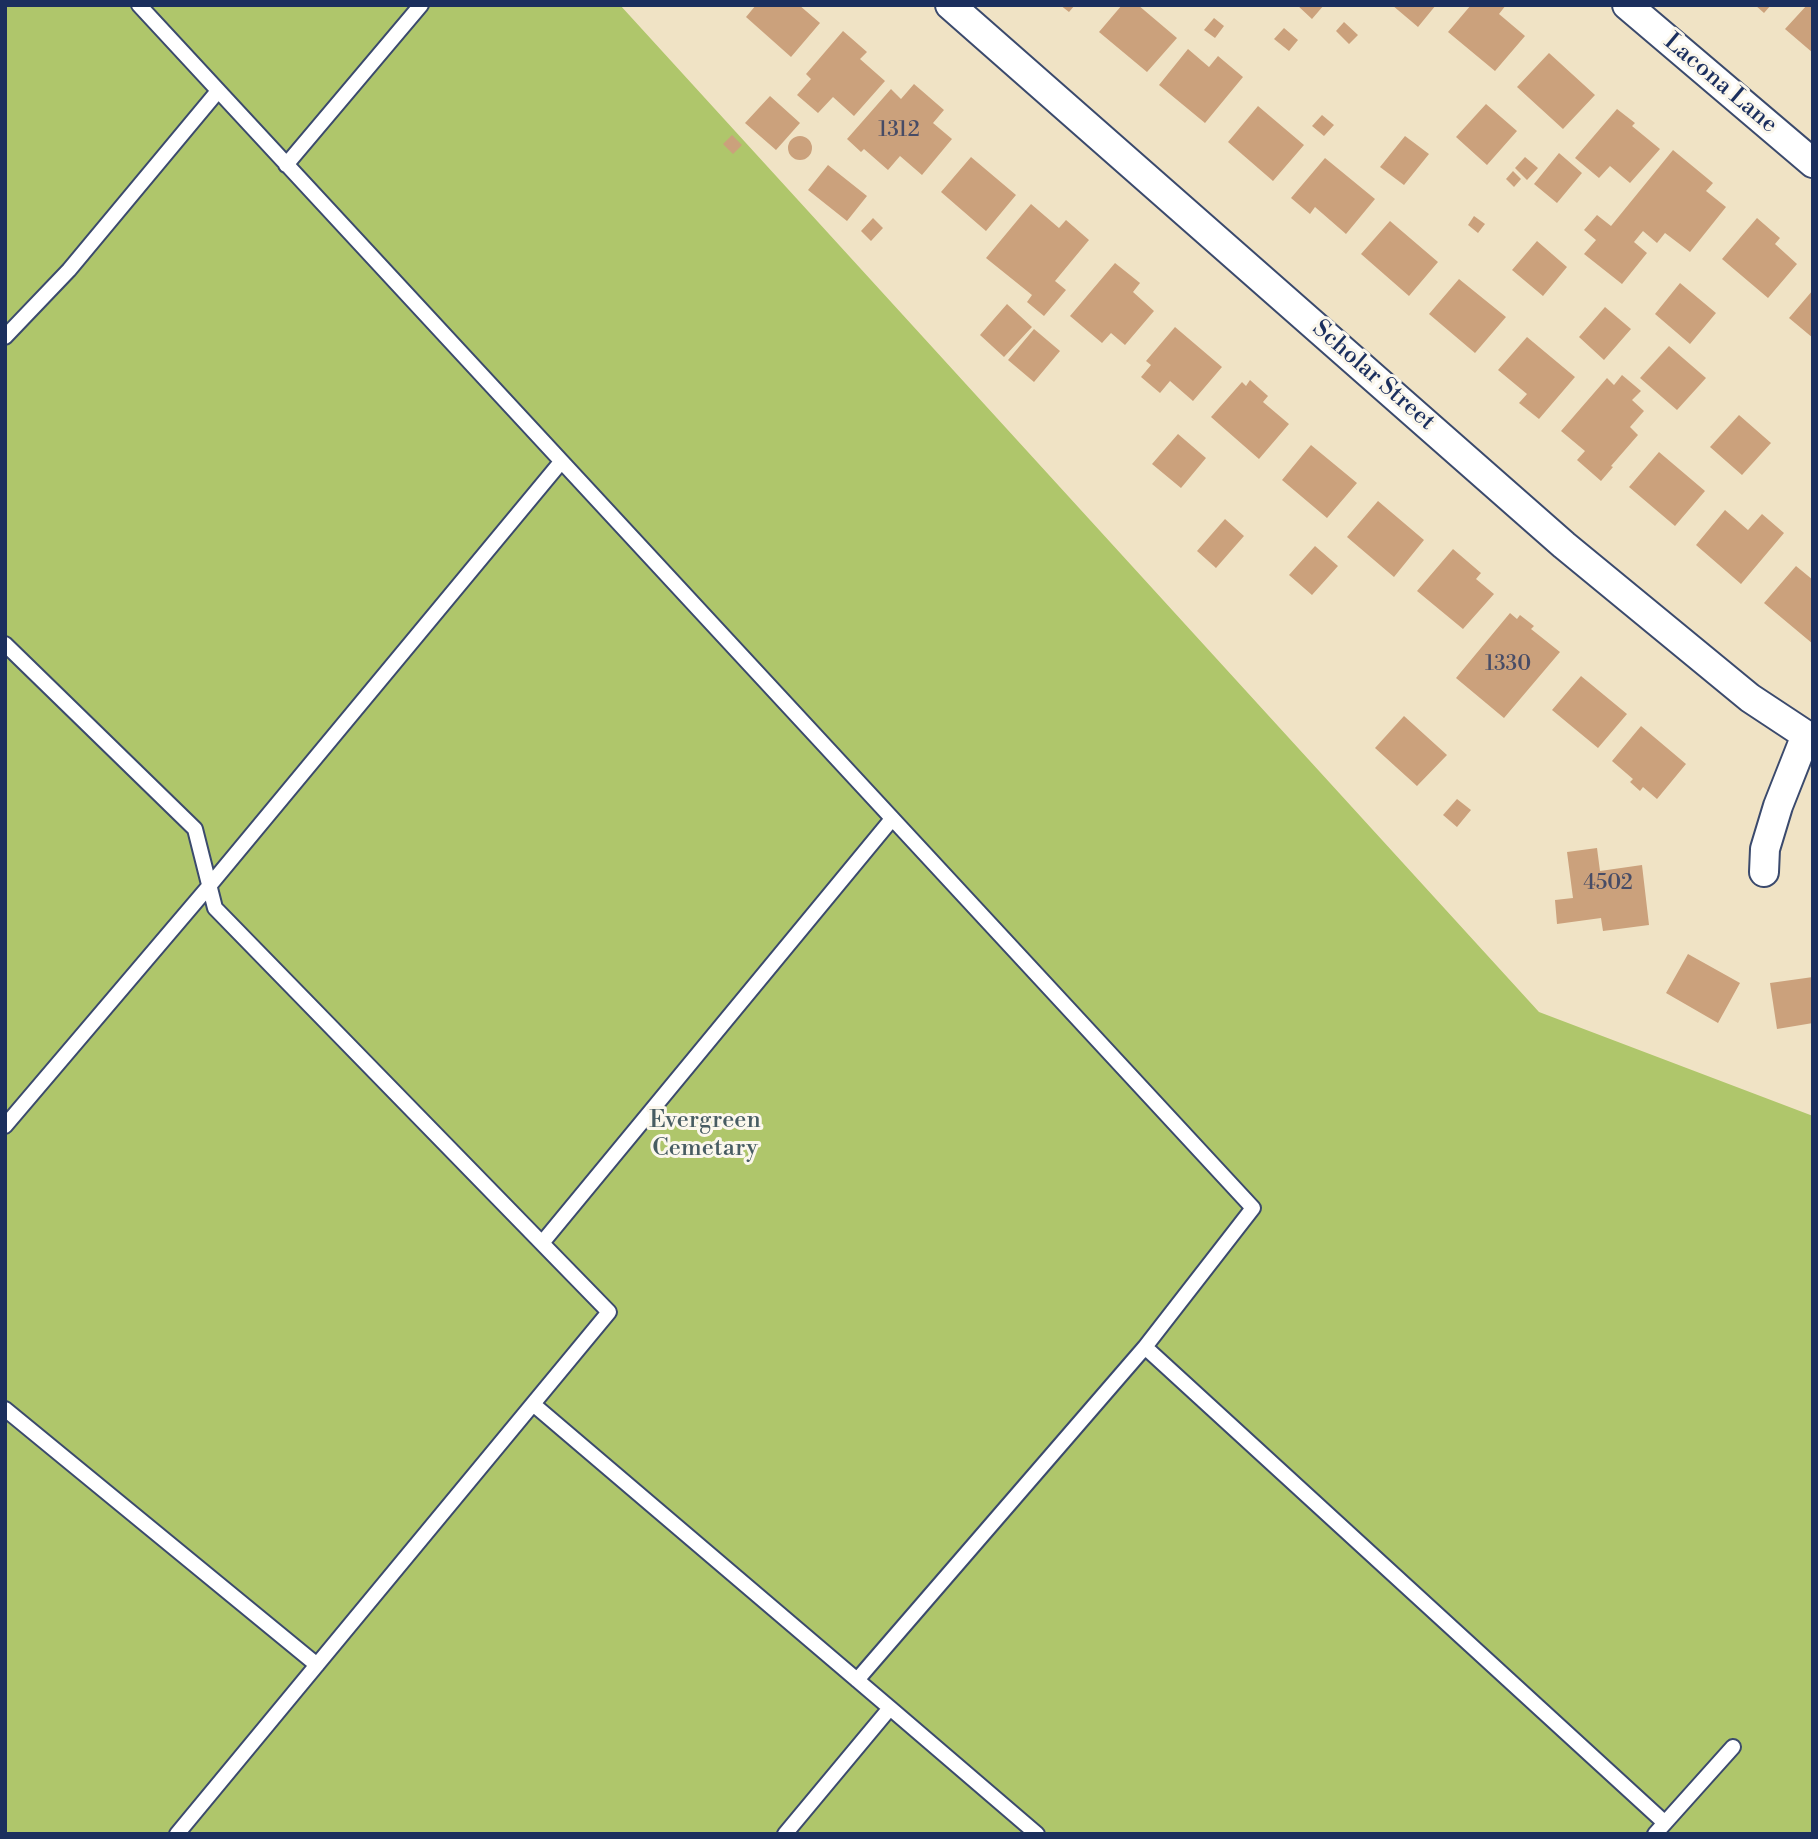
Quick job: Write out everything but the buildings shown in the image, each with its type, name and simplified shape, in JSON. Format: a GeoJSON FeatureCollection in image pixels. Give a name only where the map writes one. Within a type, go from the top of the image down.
{"type":"FeatureCollection","features":[{"type":"Feature","properties":{"kind":"street","name":"Scholar Street"},"geometry":{"type":"LineString","coordinates":[[950,5],[1564,545],[1750,698],[1809,735]]}},
{"type":"Feature","properties":{"kind":"street","name":"Lacona Lane"},"geometry":{"type":"LineString","coordinates":[[1627,5],[1813,163]]}},
{"type":"Feature","properties":{"kind":"street"},"geometry":{"type":"LineString","coordinates":[[1764,872],[1766,849],[1778,806],[1809,735]]}},
{"type":"Feature","properties":{"kind":"lane"},"geometry":{"type":"LineString","coordinates":[[139,5],[1253,1208],[1145,1347],[857,1680]]}},
{"type":"Feature","properties":{"kind":"lane"},"geometry":{"type":"LineString","coordinates":[[286,165],[421,5]]}},
{"type":"Feature","properties":{"kind":"lane"},"geometry":{"type":"LineString","coordinates":[[5,337],[69,270],[218,91]]}},
{"type":"Feature","properties":{"kind":"lane"},"geometry":{"type":"LineString","coordinates":[[5,1126],[210,886],[561,462]]}},
{"type":"Feature","properties":{"kind":"lane"},"geometry":{"type":"LineString","coordinates":[[5,644],[195,829],[215,908],[609,1312],[177,1834]]}},
{"type":"Feature","properties":{"kind":"lane"},"geometry":{"type":"LineString","coordinates":[[542,1242],[892,819]]}},
{"type":"Feature","properties":{"kind":"lane"},"geometry":{"type":"LineString","coordinates":[[1145,1347],[1660,1828],[1733,1747]]}},
{"type":"Feature","properties":{"kind":"lane"},"geometry":{"type":"LineString","coordinates":[[533,1404],[1037,1834]]}},
{"type":"Feature","properties":{"kind":"lane"},"geometry":{"type":"LineString","coordinates":[[5,1409],[317,1665]]}},
{"type":"Feature","properties":{"kind":"lane"},"geometry":{"type":"LineString","coordinates":[[785,1834],[890,1708]]}},
{"type":"Feature","properties":{"kind":"green space","name":"Evergreen Cemetary"},"geometry":{"type":"Polygon","coordinates":[[[5,5],[620,5],[1539,1012],[1813,1116],[1813,1834],[5,1834],[5,5]]]}}]}
